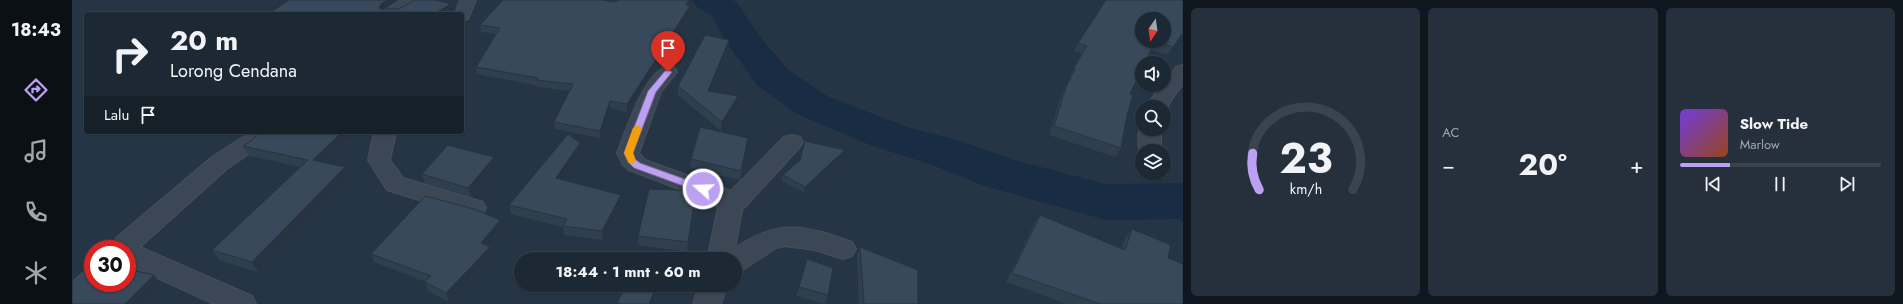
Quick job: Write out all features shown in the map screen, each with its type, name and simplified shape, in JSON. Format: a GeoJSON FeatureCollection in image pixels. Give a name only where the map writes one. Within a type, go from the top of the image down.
{"type":"FeatureCollection","features":[{"type":"Feature","properties":{"kind":"street"},"geometry":{"type":"LineString","coordinates":[[393,12],[414,0]]}},
{"type":"Feature","properties":{"kind":"street"},"geometry":{"type":"LineString","coordinates":[[464,12],[468,0]]}},
{"type":"Feature","properties":{"kind":"street"},"geometry":{"type":"LineString","coordinates":[[1161,100],[1183,71]]}},
{"type":"Feature","properties":{"kind":"street"},"geometry":{"type":"LineString","coordinates":[[668,72],[652,91],[628,153],[631,160],[637,165],[717,194],[721,196],[730,207]]}},
{"type":"Feature","properties":{"kind":"street"},"geometry":{"type":"LineString","coordinates":[[384,134],[379,160],[395,184],[474,208]]}},
{"type":"Feature","properties":{"kind":"street"},"geometry":{"type":"LineString","coordinates":[[131,240],[230,154],[251,142]]}},
{"type":"Feature","properties":{"kind":"street"},"geometry":{"type":"LineString","coordinates":[[721,252],[730,207],[792,142]]}},
{"type":"Feature","properties":{"kind":"street"},"geometry":{"type":"LineString","coordinates":[[742,257],[768,240],[791,236],[813,239],[843,249]]}},
{"type":"Feature","properties":{"kind":"street"},"geometry":{"type":"LineString","coordinates":[[136,257],[242,304]]}},
{"type":"Feature","properties":{"kind":"street"},"geometry":{"type":"LineString","coordinates":[[708,304],[711,292]]}},
{"type":"Feature","properties":{"kind":"building"},"geometry":{"type":"Polygon","coordinates":[[[289,0],[387,0],[381,4],[380,9],[399,9],[415,0],[435,0],[451,4],[437,12],[271,12],[289,0]]]}},
{"type":"Feature","properties":{"kind":"building"},"geometry":{"type":"Polygon","coordinates":[[[503,0],[603,0],[614,2],[619,0],[689,0],[686,5],[690,6],[627,104],[610,101],[600,131],[554,122],[573,84],[537,80],[538,78],[476,67],[500,28],[480,25],[503,0]]]}},
{"type":"Feature","properties":{"kind":"building"},"geometry":{"type":"Polygon","coordinates":[[[1106,0],[1183,0],[1183,33],[1173,47],[1171,46],[1171,12],[1135,12],[1135,48],[1152,48],[1148,56],[1135,56],[1135,84],[1130,94],[1133,95],[1127,115],[1121,148],[1054,126],[1066,87],[1075,69],[1073,69],[1087,46],[1078,43],[1106,0]]]}},
{"type":"Feature","properties":{"kind":"building"},"geometry":{"type":"Polygon","coordinates":[[[705,35],[729,40],[708,91],[738,96],[722,122],[678,86],[705,35]]]}},
{"type":"Feature","properties":{"kind":"building"},"geometry":{"type":"Polygon","coordinates":[[[700,127],[748,138],[741,171],[691,159],[700,127]]]}},
{"type":"Feature","properties":{"kind":"building"},"geometry":{"type":"Polygon","coordinates":[[[256,134],[340,134],[313,160],[345,167],[252,262],[212,250],[308,160],[243,146],[255,138],[256,134]]]}},
{"type":"Feature","properties":{"kind":"building"},"geometry":{"type":"Polygon","coordinates":[[[568,134],[580,143],[556,178],[621,195],[602,231],[563,226],[567,219],[509,205],[568,134]]]}},
{"type":"Feature","properties":{"kind":"building"},"geometry":{"type":"Polygon","coordinates":[[[805,141],[845,150],[805,187],[783,175],[800,160],[805,141]]]}},
{"type":"Feature","properties":{"kind":"building"},"geometry":{"type":"Polygon","coordinates":[[[448,145],[494,157],[468,188],[422,174],[448,145]]]}},
{"type":"Feature","properties":{"kind":"building"},"geometry":{"type":"Polygon","coordinates":[[[649,189],[696,191],[688,242],[638,236],[649,189]]]}},
{"type":"Feature","properties":{"kind":"building"},"geometry":{"type":"Polygon","coordinates":[[[425,196],[474,209],[500,220],[481,243],[490,247],[446,293],[425,282],[431,276],[371,254],[425,196]]]}},
{"type":"Feature","properties":{"kind":"building"},"geometry":{"type":"Polygon","coordinates":[[[1040,215],[1125,250],[1132,229],[1171,245],[1168,258],[1183,264],[1183,304],[1100,304],[1012,273],[1040,215]]]}},
{"type":"Feature","properties":{"kind":"building"},"geometry":{"type":"Polygon","coordinates":[[[860,247],[918,270],[918,304],[864,304],[860,247]]]}},
{"type":"Feature","properties":{"kind":"building"},"geometry":{"type":"Polygon","coordinates":[[[807,259],[833,268],[828,295],[799,287],[807,259]]]}},
{"type":"Feature","properties":{"kind":"building"},"geometry":{"type":"Polygon","coordinates":[[[84,270],[84,292],[136,292],[136,271],[154,275],[125,304],[72,304],[72,280],[84,270]]]}},
{"type":"Feature","properties":{"kind":"building"},"geometry":{"type":"Polygon","coordinates":[[[623,292],[654,292],[649,304],[617,303],[623,292]]]}},
{"type":"Feature","properties":{"kind":"waterway"},"geometry":{"type":"LineString","coordinates":[[709,0],[725,10],[745,42],[772,77],[812,105],[891,137],[947,153],[1001,174],[1106,202],[1177,201],[1183,203]]}},
{"type":"Feature","properties":{"kind":"slow traffic"},"geometry":{"type":"LineString","coordinates":[[632,161],[628,153],[638,128]]}},
{"type":"Feature","properties":{"kind":"route"},"geometry":{"type":"LineString","coordinates":[[668,72],[652,91],[628,153],[631,160],[637,165],[703,189]]}}]}
